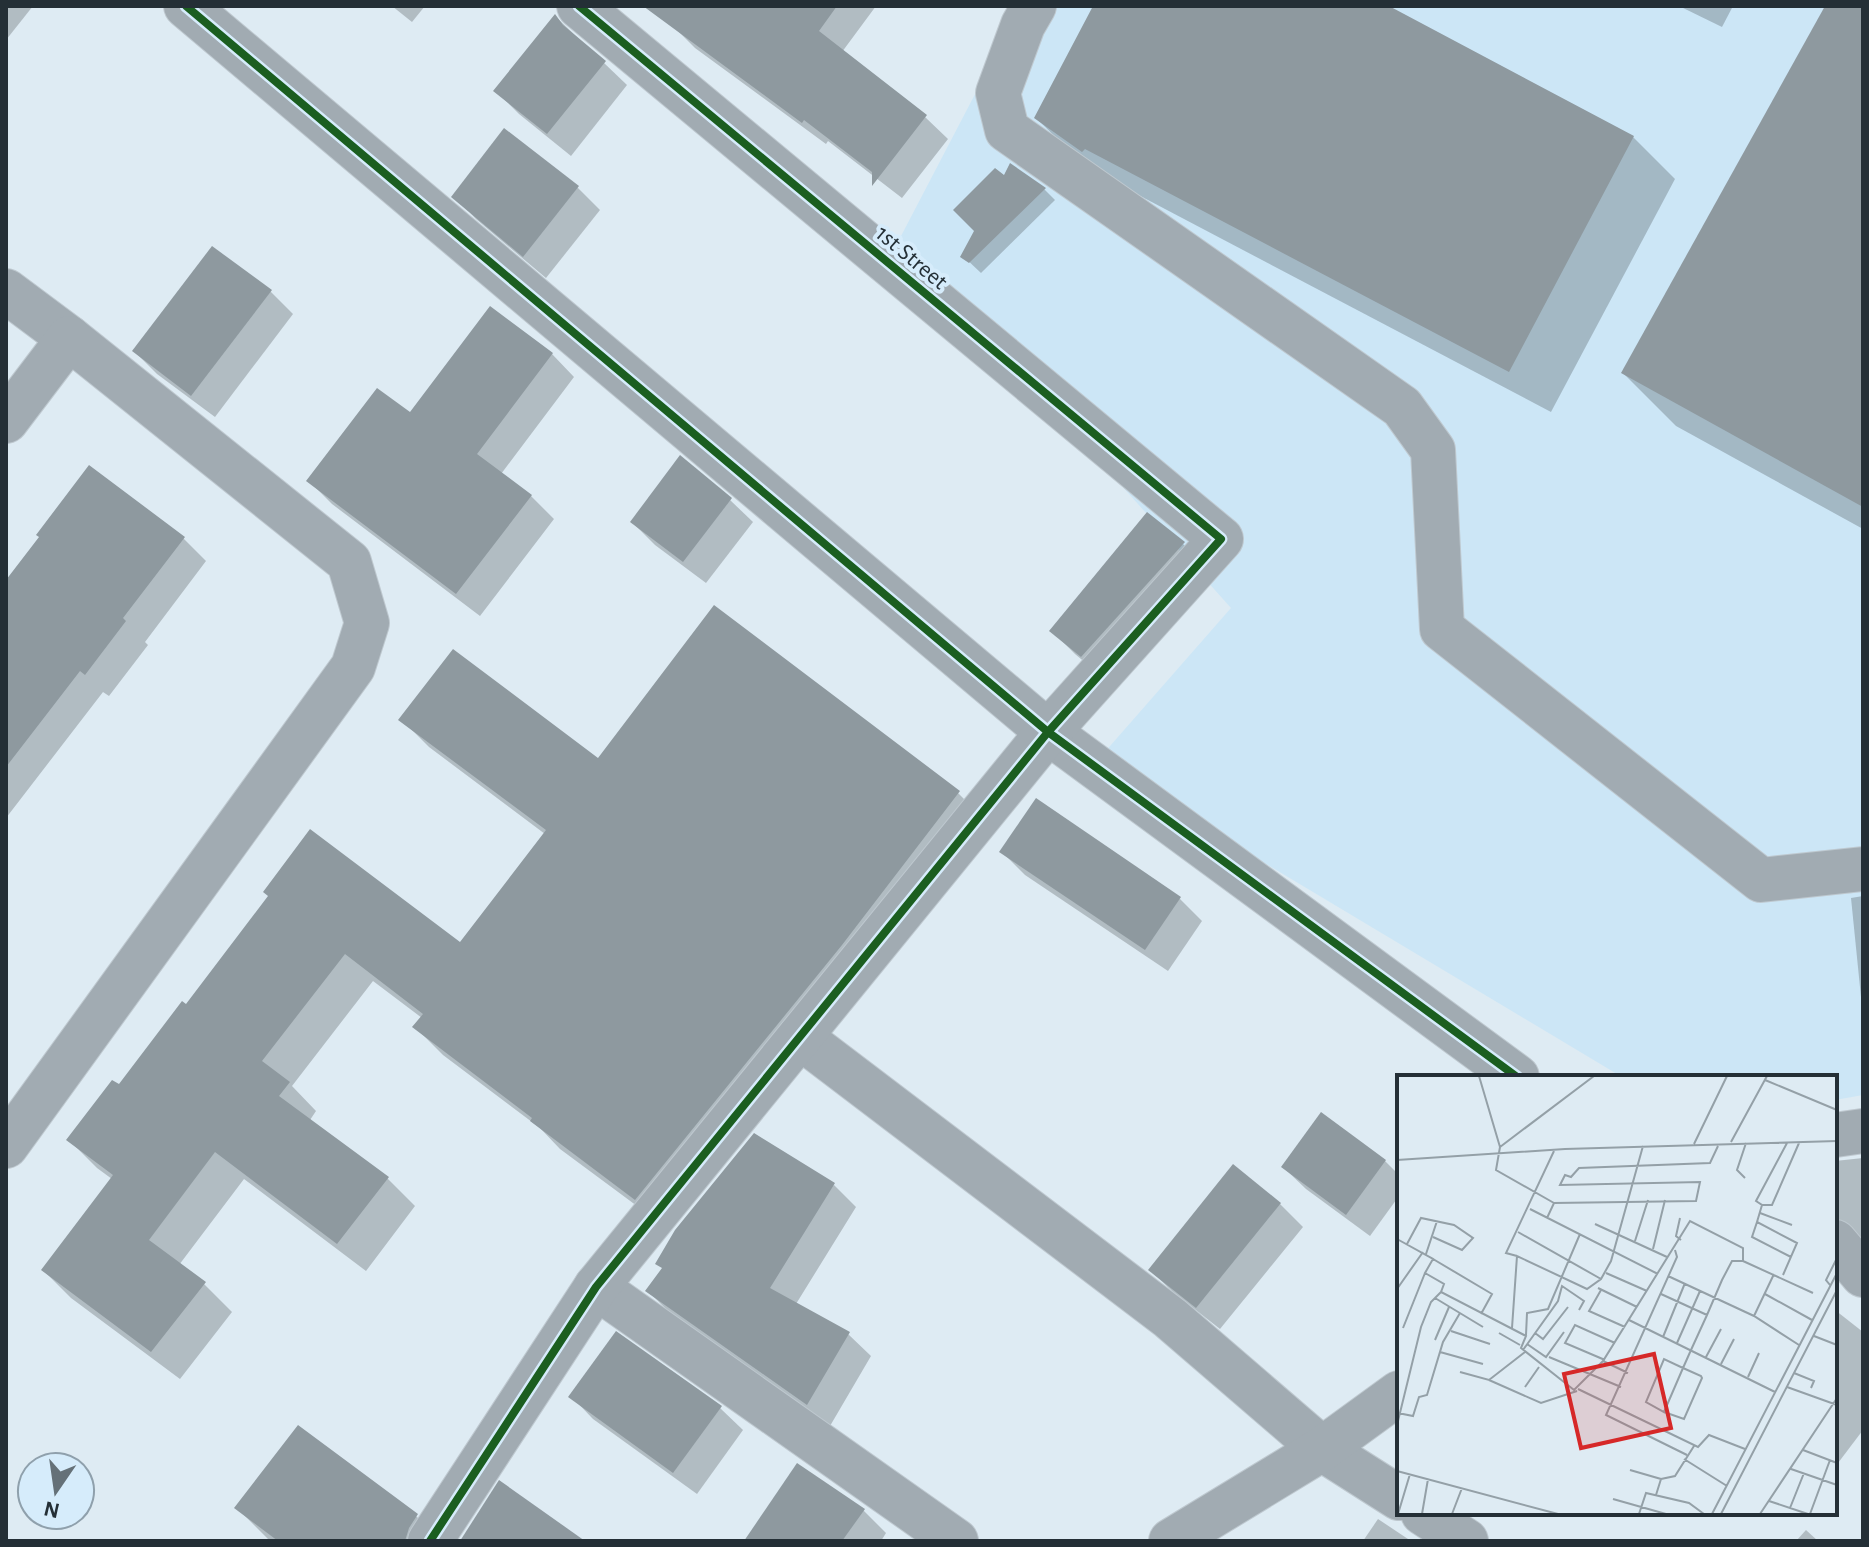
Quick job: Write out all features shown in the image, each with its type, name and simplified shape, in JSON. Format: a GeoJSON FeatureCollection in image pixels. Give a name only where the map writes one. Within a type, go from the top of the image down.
{"type":"FeatureCollection","features":[{"type":"Feature","properties":{"kind":"street"},"geometry":{"type":"LineString","coordinates":[[186,6],[1048,732],[1514,1075]]}},
{"type":"Feature","properties":{"kind":"street"},"geometry":{"type":"LineString","coordinates":[[1034,6],[1023,25],[998,93],[1007,130],[1402,407],[1433,450],[1442,629],[1761,880],[1863,869]]}},
{"type":"Feature","properties":{"kind":"street","name":"1st Street"},"geometry":{"type":"LineString","coordinates":[[588,9],[1221,539],[1048,732]]}},
{"type":"Feature","properties":{"kind":"street"},"geometry":{"type":"LineString","coordinates":[[6,291],[349,562],[367,623],[353,667],[6,1146]]}},
{"type":"Feature","properties":{"kind":"street"},"geometry":{"type":"LineString","coordinates":[[6,421],[69,338]]}},
{"type":"Feature","properties":{"kind":"street"},"geometry":{"type":"LineString","coordinates":[[430,1541],[596,1287],[1048,732]]}},
{"type":"Feature","properties":{"kind":"street"},"geometry":{"type":"LineString","coordinates":[[800,1037],[1170,1318],[1322,1449],[1397,1497]]}},
{"type":"Feature","properties":{"kind":"street"},"geometry":{"type":"LineString","coordinates":[[1837,1135],[1863,1131]]}},
{"type":"Feature","properties":{"kind":"street"},"geometry":{"type":"LineString","coordinates":[[1837,1244],[1863,1275]]}},
{"type":"Feature","properties":{"kind":"street"},"geometry":{"type":"LineString","coordinates":[[596,1287],[956,1541]]}},
{"type":"Feature","properties":{"kind":"street"},"geometry":{"type":"LineString","coordinates":[[1171,1541],[1322,1449],[1397,1394]]}},
{"type":"Feature","properties":{"kind":"street"},"geometry":{"type":"LineString","coordinates":[[1426,1515],[1466,1541]]}},
{"type":"Feature","properties":{"kind":"shaded area"},"geometry":{"type":"Polygon","coordinates":[[[1021,6],[1863,6],[1863,1095],[1837,1100],[1837,1075],[1619,1075],[1096,762],[1231,608],[900,238],[1021,6]]]}},
{"type":"Feature","properties":{"kind":"building"},"geometry":{"type":"Polygon","coordinates":[[[643,6],[837,6],[819,31],[927,115],[872,186],[872,172],[643,6]]]}},
{"type":"Feature","properties":{"kind":"building"},"geometry":{"type":"Polygon","coordinates":[[[1093,6],[1389,6],[1634,136],[1509,372],[1085,149],[1082,152],[1034,118],[1093,6]]]}},
{"type":"Feature","properties":{"kind":"building"},"geometry":{"type":"Polygon","coordinates":[[[1825,6],[1863,6],[1863,507],[1621,373],[1825,6]]]}},
{"type":"Feature","properties":{"kind":"building"},"geometry":{"type":"Polygon","coordinates":[[[555,14],[563,25],[606,61],[547,134],[493,91],[555,14]]]}},
{"type":"Feature","properties":{"kind":"building"},"geometry":{"type":"Polygon","coordinates":[[[504,128],[579,186],[523,257],[451,197],[504,128]]]}},
{"type":"Feature","properties":{"kind":"building"},"geometry":{"type":"Polygon","coordinates":[[[1010,163],[1046,188],[969,263],[960,257],[974,231],[953,210],[995,168],[1004,175],[1010,163]]]}},
{"type":"Feature","properties":{"kind":"building"},"geometry":{"type":"Polygon","coordinates":[[[212,246],[272,290],[191,396],[132,351],[212,246]]]}},
{"type":"Feature","properties":{"kind":"building"},"geometry":{"type":"Polygon","coordinates":[[[490,306],[553,353],[477,454],[532,495],[456,594],[306,481],[377,388],[410,412],[490,306]]]}},
{"type":"Feature","properties":{"kind":"building"},"geometry":{"type":"Polygon","coordinates":[[[680,455],[732,498],[683,562],[630,522],[680,455]]]}},
{"type":"Feature","properties":{"kind":"building"},"geometry":{"type":"Polygon","coordinates":[[[89,465],[185,537],[123,618],[126,621],[85,675],[80,671],[6,767],[6,580],[89,465]]]}},
{"type":"Feature","properties":{"kind":"building"},"geometry":{"type":"Polygon","coordinates":[[[1147,512],[1185,542],[1081,657],[1049,631],[1147,512]]]}},
{"type":"Feature","properties":{"kind":"building"},"geometry":{"type":"Polygon","coordinates":[[[714,605],[960,791],[842,945],[635,1200],[412,1027],[423,1014],[345,954],[262,1061],[290,1082],[279,1096],[389,1177],[337,1244],[215,1152],[149,1240],[206,1282],[151,1352],[41,1270],[113,1175],[66,1140],[112,1080],[119,1084],[182,1001],[186,1004],[268,896],[263,892],[310,829],[460,942],[546,830],[398,720],[453,649],[598,758],[714,605]]]}},
{"type":"Feature","properties":{"kind":"building"},"geometry":{"type":"Polygon","coordinates":[[[1036,798],[1181,897],[1145,950],[999,852],[1036,798]]]}},
{"type":"Feature","properties":{"kind":"building"},"geometry":{"type":"Polygon","coordinates":[[[1321,1112],[1386,1160],[1346,1215],[1281,1167],[1321,1112]]]}},
{"type":"Feature","properties":{"kind":"building"},"geometry":{"type":"Polygon","coordinates":[[[754,1133],[835,1183],[770,1288],[850,1332],[807,1405],[645,1291],[662,1268],[655,1264],[675,1230],[754,1133]]]}},
{"type":"Feature","properties":{"kind":"building"},"geometry":{"type":"Polygon","coordinates":[[[1233,1164],[1281,1203],[1196,1308],[1148,1270],[1233,1164]]]}},
{"type":"Feature","properties":{"kind":"building"},"geometry":{"type":"Polygon","coordinates":[[[616,1331],[722,1406],[673,1473],[568,1397],[616,1331]]]}},
{"type":"Feature","properties":{"kind":"building"},"geometry":{"type":"Polygon","coordinates":[[[298,1425],[418,1514],[405,1541],[278,1541],[234,1508],[298,1425]]]}},
{"type":"Feature","properties":{"kind":"building"},"geometry":{"type":"Polygon","coordinates":[[[797,1463],[865,1509],[842,1541],[744,1541],[797,1463]]]}},
{"type":"Feature","properties":{"kind":"building"},"geometry":{"type":"Polygon","coordinates":[[[499,1480],[585,1541],[460,1541],[499,1480]]]}},
{"type":"Feature","properties":{"kind":"cycle path"},"geometry":{"type":"LineString","coordinates":[[186,6],[1048,732],[1514,1075]]}},
{"type":"Feature","properties":{"kind":"cycle path"},"geometry":{"type":"LineString","coordinates":[[430,1541],[596,1287],[1048,732],[1221,539],[579,6]]}}]}
